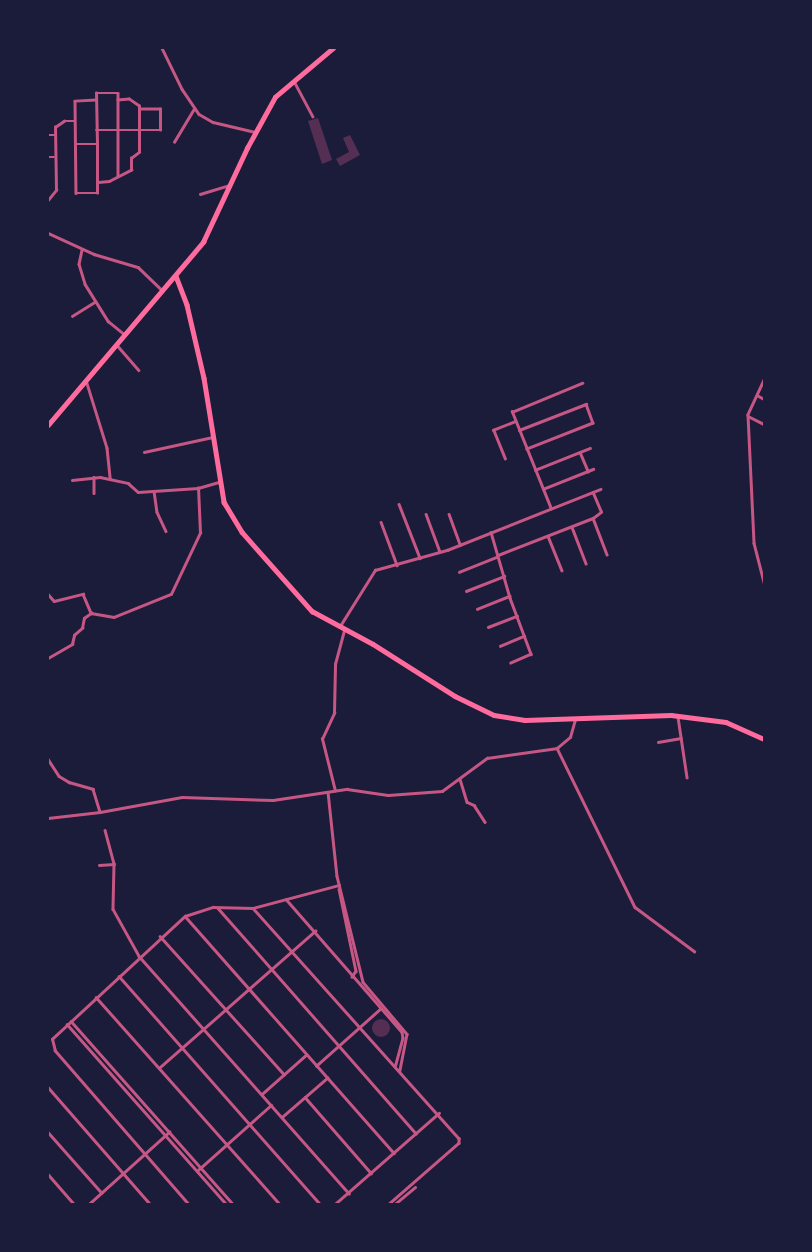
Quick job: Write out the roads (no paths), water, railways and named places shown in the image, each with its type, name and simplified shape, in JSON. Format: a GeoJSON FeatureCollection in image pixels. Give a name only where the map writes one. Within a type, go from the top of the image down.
{"type":"FeatureCollection","features":[{"type":"Feature","properties":{"kind":"main road"},"geometry":{"type":"LineString","coordinates":[[48,426],[126,336],[208,236],[229,185],[255,132],[275,97],[293,80],[334,48]]}},
{"type":"Feature","properties":{"kind":"main road"},"geometry":{"type":"LineString","coordinates":[[176,276],[196,342],[213,437],[218,482],[228,510],[242,532],[312,611],[344,631],[374,644],[485,712],[525,720],[575,717],[678,716],[726,722],[764,739]]}},
{"type":"Feature","properties":{"kind":"street"},"geometry":{"type":"LineString","coordinates":[[162,48],[194,109],[213,122],[255,132]]}},
{"type":"Feature","properties":{"kind":"street"},"geometry":{"type":"LineString","coordinates":[[293,80],[313,116]]}},
{"type":"Feature","properties":{"kind":"street"},"geometry":{"type":"LineString","coordinates":[[96,100],[75,100],[76,193],[97,193],[96,93],[118,93],[118,175]]}},
{"type":"Feature","properties":{"kind":"street"},"geometry":{"type":"LineString","coordinates":[[96,130],[160,130],[160,108],[140,109],[129,99],[118,100]]}},
{"type":"Feature","properties":{"kind":"street"},"geometry":{"type":"LineString","coordinates":[[97,182],[109,181],[131,170],[131,158],[139,152],[140,109]]}},
{"type":"Feature","properties":{"kind":"street"},"geometry":{"type":"LineString","coordinates":[[174,142],[194,109]]}},
{"type":"Feature","properties":{"kind":"street"},"geometry":{"type":"LineString","coordinates":[[48,200],[56,190],[55,127],[64,121],[75,121]]}},
{"type":"Feature","properties":{"kind":"street"},"geometry":{"type":"LineString","coordinates":[[48,135],[55,135]]}},
{"type":"Feature","properties":{"kind":"street"},"geometry":{"type":"LineString","coordinates":[[75,144],[97,144]]}},
{"type":"Feature","properties":{"kind":"street"},"geometry":{"type":"LineString","coordinates":[[48,157],[54,157]]}},
{"type":"Feature","properties":{"kind":"street"},"geometry":{"type":"LineString","coordinates":[[200,194],[229,185]]}},
{"type":"Feature","properties":{"kind":"street"},"geometry":{"type":"LineString","coordinates":[[48,233],[82,250],[138,267],[163,291]]}},
{"type":"Feature","properties":{"kind":"street"},"geometry":{"type":"LineString","coordinates":[[82,250],[81,273],[95,302],[108,321],[126,336]]}},
{"type":"Feature","properties":{"kind":"street"},"geometry":{"type":"LineString","coordinates":[[72,316],[95,302]]}},
{"type":"Feature","properties":{"kind":"street"},"geometry":{"type":"LineString","coordinates":[[117,345],[139,370]]}},
{"type":"Feature","properties":{"kind":"street"},"geometry":{"type":"LineString","coordinates":[[86,380],[107,448],[110,480]]}},
{"type":"Feature","properties":{"kind":"street"},"geometry":{"type":"LineString","coordinates":[[764,380],[748,416],[753,538],[764,580]]}},
{"type":"Feature","properties":{"kind":"street"},"geometry":{"type":"LineString","coordinates":[[551,509],[515,420],[513,410],[582,383]]}},
{"type":"Feature","properties":{"kind":"street"},"geometry":{"type":"LineString","coordinates":[[757,395],[764,399]]}},
{"type":"Feature","properties":{"kind":"street"},"geometry":{"type":"LineString","coordinates":[[519,430],[586,404],[593,423],[527,449]]}},
{"type":"Feature","properties":{"kind":"street"},"geometry":{"type":"LineString","coordinates":[[748,416],[764,424]]}},
{"type":"Feature","properties":{"kind":"street"},"geometry":{"type":"LineString","coordinates":[[505,459],[493,430],[515,420]]}},
{"type":"Feature","properties":{"kind":"street"},"geometry":{"type":"LineString","coordinates":[[144,452],[213,437]]}},
{"type":"Feature","properties":{"kind":"street"},"geometry":{"type":"LineString","coordinates":[[535,470],[590,448]]}},
{"type":"Feature","properties":{"kind":"street"},"geometry":{"type":"LineString","coordinates":[[580,452],[588,471]]}},
{"type":"Feature","properties":{"kind":"street"},"geometry":{"type":"LineString","coordinates":[[543,489],[593,469]]}},
{"type":"Feature","properties":{"kind":"street"},"geometry":{"type":"LineString","coordinates":[[94,477],[94,493]]}},
{"type":"Feature","properties":{"kind":"street"},"geometry":{"type":"LineString","coordinates":[[72,480],[94,477],[128,483],[138,492],[198,488],[218,482]]}},
{"type":"Feature","properties":{"kind":"street"},"geometry":{"type":"LineString","coordinates":[[48,658],[72,644],[74,635],[82,628],[84,618],[91,613],[114,617],[171,594],[200,533],[198,488]]}},
{"type":"Feature","properties":{"kind":"street"},"geometry":{"type":"LineString","coordinates":[[339,628],[371,573],[460,545],[600,489]]}},
{"type":"Feature","properties":{"kind":"street"},"geometry":{"type":"LineString","coordinates":[[154,491],[157,512],[166,531]]}},
{"type":"Feature","properties":{"kind":"street"},"geometry":{"type":"LineString","coordinates":[[459,572],[593,518],[601,512],[593,493]]}},
{"type":"Feature","properties":{"kind":"street"},"geometry":{"type":"LineString","coordinates":[[398,504],[420,558]]}},
{"type":"Feature","properties":{"kind":"street"},"geometry":{"type":"LineString","coordinates":[[426,514],[440,552]]}},
{"type":"Feature","properties":{"kind":"street"},"geometry":{"type":"LineString","coordinates":[[449,514],[460,545]]}},
{"type":"Feature","properties":{"kind":"street"},"geometry":{"type":"LineString","coordinates":[[593,518],[607,554]]}},
{"type":"Feature","properties":{"kind":"street"},"geometry":{"type":"LineString","coordinates":[[381,522],[397,565]]}},
{"type":"Feature","properties":{"kind":"street"},"geometry":{"type":"LineString","coordinates":[[572,527],[586,563]]}},
{"type":"Feature","properties":{"kind":"street"},"geometry":{"type":"LineString","coordinates":[[491,532],[516,616],[531,654],[511,663]]}},
{"type":"Feature","properties":{"kind":"street"},"geometry":{"type":"LineString","coordinates":[[548,536],[562,570]]}},
{"type":"Feature","properties":{"kind":"street"},"geometry":{"type":"LineString","coordinates":[[466,591],[504,576]]}},
{"type":"Feature","properties":{"kind":"street"},"geometry":{"type":"LineString","coordinates":[[48,594],[54,601],[83,594],[91,613]]}},
{"type":"Feature","properties":{"kind":"street"},"geometry":{"type":"LineString","coordinates":[[477,609],[511,595]]}},
{"type":"Feature","properties":{"kind":"street"},"geometry":{"type":"LineString","coordinates":[[488,627],[516,616]]}},
{"type":"Feature","properties":{"kind":"street"},"geometry":{"type":"LineString","coordinates":[[335,791],[322,739],[334,713],[335,664],[344,631]]}},
{"type":"Feature","properties":{"kind":"street"},"geometry":{"type":"LineString","coordinates":[[500,646],[524,636]]}},
{"type":"Feature","properties":{"kind":"street"},"geometry":{"type":"LineString","coordinates":[[678,716],[687,777]]}},
{"type":"Feature","properties":{"kind":"street"},"geometry":{"type":"LineString","coordinates":[[48,818],[100,812],[182,797],[273,800],[335,791],[388,795],[436,792],[448,789],[487,758],[557,748],[570,737],[575,717]]}},
{"type":"Feature","properties":{"kind":"street"},"geometry":{"type":"LineString","coordinates":[[658,742],[681,738]]}},
{"type":"Feature","properties":{"kind":"street"},"geometry":{"type":"LineString","coordinates":[[557,748],[634,907],[694,951]]}},
{"type":"Feature","properties":{"kind":"street"},"geometry":{"type":"LineString","coordinates":[[48,759],[59,776],[69,782],[93,789],[100,812]]}},
{"type":"Feature","properties":{"kind":"street"},"geometry":{"type":"LineString","coordinates":[[460,779],[467,802],[474,805],[485,822]]}},
{"type":"Feature","properties":{"kind":"street"},"geometry":{"type":"LineString","coordinates":[[328,792],[339,885],[356,971],[352,977]]}},
{"type":"Feature","properties":{"kind":"street"},"geometry":{"type":"LineString","coordinates":[[104,830],[114,864],[113,909],[140,956],[349,1193]]}},
{"type":"Feature","properties":{"kind":"street"},"geometry":{"type":"LineString","coordinates":[[99,865],[114,864]]}},
{"type":"Feature","properties":{"kind":"street"},"geometry":{"type":"LineString","coordinates":[[188,1204],[53,1048],[52,1039],[160,936],[185,916],[217,907],[253,908],[339,885]]}},
{"type":"Feature","properties":{"kind":"street"},"geometry":{"type":"LineString","coordinates":[[339,885],[363,982],[407,1034],[400,1071]]}},
{"type":"Feature","properties":{"kind":"street"},"geometry":{"type":"LineString","coordinates":[[286,899],[403,1035],[396,1066]]}},
{"type":"Feature","properties":{"kind":"street"},"geometry":{"type":"LineString","coordinates":[[217,907],[416,1133]]}},
{"type":"Feature","properties":{"kind":"street"},"geometry":{"type":"LineString","coordinates":[[253,908],[293,950],[458,1135],[459,1143],[389,1204]]}},
{"type":"Feature","properties":{"kind":"street"},"geometry":{"type":"LineString","coordinates":[[185,916],[394,1153]]}},
{"type":"Feature","properties":{"kind":"street"},"geometry":{"type":"LineString","coordinates":[[159,1068],[315,931]]}},
{"type":"Feature","properties":{"kind":"street"},"geometry":{"type":"LineString","coordinates":[[160,936],[284,1074]]}},
{"type":"Feature","properties":{"kind":"street"},"geometry":{"type":"LineString","coordinates":[[119,976],[320,1204]]}},
{"type":"Feature","properties":{"kind":"street"},"geometry":{"type":"LineString","coordinates":[[96,997],[280,1204]]}},
{"type":"Feature","properties":{"kind":"street"},"geometry":{"type":"LineString","coordinates":[[316,1066],[380,1009]]}},
{"type":"Feature","properties":{"kind":"street"},"geometry":{"type":"LineString","coordinates":[[71,1021],[233,1204]]}},
{"type":"Feature","properties":{"kind":"street"},"geometry":{"type":"LineString","coordinates":[[67,1024],[226,1204]]}},
{"type":"Feature","properties":{"kind":"street"},"geometry":{"type":"LineString","coordinates":[[262,1094],[306,1054]]}},
{"type":"Feature","properties":{"kind":"street"},"geometry":{"type":"LineString","coordinates":[[282,1117],[327,1078]]}},
{"type":"Feature","properties":{"kind":"street"},"geometry":{"type":"LineString","coordinates":[[48,1087],[150,1204]]}},
{"type":"Feature","properties":{"kind":"street"},"geometry":{"type":"LineString","coordinates":[[305,1097],[372,1172]]}},
{"type":"Feature","properties":{"kind":"street"},"geometry":{"type":"LineString","coordinates":[[197,1171],[271,1105]]}},
{"type":"Feature","properties":{"kind":"street"},"geometry":{"type":"LineString","coordinates":[[336,1204],[438,1113]]}},
{"type":"Feature","properties":{"kind":"street"},"geometry":{"type":"LineString","coordinates":[[48,1132],[102,1193]]}},
{"type":"Feature","properties":{"kind":"street"},"geometry":{"type":"LineString","coordinates":[[89,1204],[169,1132]]}},
{"type":"Feature","properties":{"kind":"street"},"geometry":{"type":"LineString","coordinates":[[48,1174],[74,1204]]}},
{"type":"Feature","properties":{"kind":"street"},"geometry":{"type":"LineString","coordinates":[[395,1204],[415,1187]]}}]}
